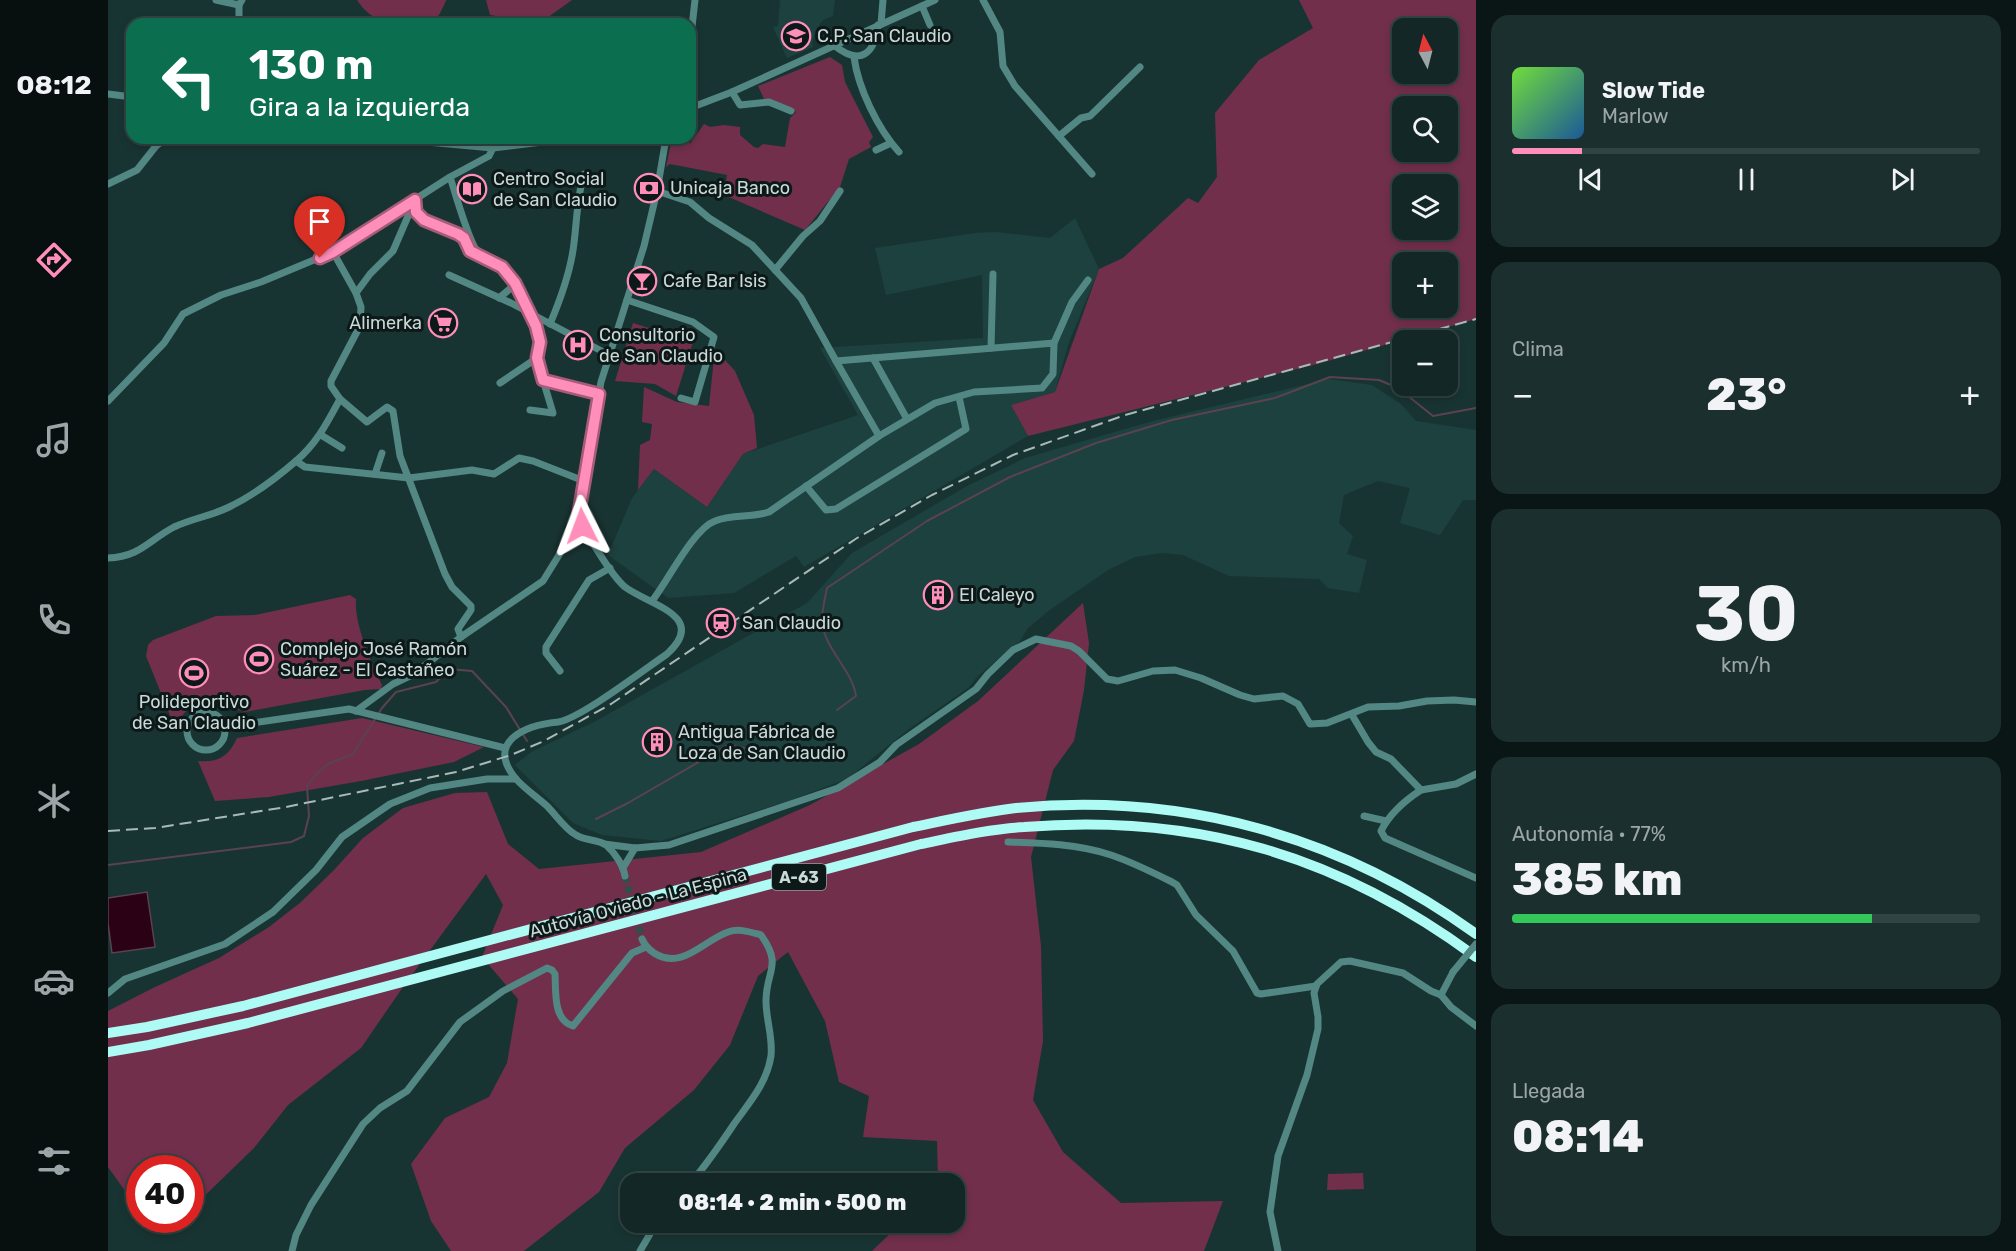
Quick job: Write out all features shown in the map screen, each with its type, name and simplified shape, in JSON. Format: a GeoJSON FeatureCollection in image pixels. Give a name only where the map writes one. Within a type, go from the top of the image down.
{"type":"FeatureCollection","features":[{"type":"Feature","properties":{"kind":"highway","name":"Autovía Oviedo - La Espina"},"geometry":{"type":"LineString","coordinates":[[108,1033],[243,1006],[913,827],[1016,808],[1080,805],[1145,808],[1206,816],[1266,829],[1328,851],[1389,878],[1476,934]]}},
{"type":"Feature","properties":{"kind":"highway","name":"Autovía Oviedo - La Espina"},"geometry":{"type":"LineString","coordinates":[[108,1052],[259,1021],[921,844],[1023,827],[1084,824],[1144,826],[1204,834],[1263,847],[1324,869],[1382,896],[1440,930],[1476,957]]}},
{"type":"Feature","properties":{"kind":"street"},"geometry":{"type":"LineString","coordinates":[[216,0],[240,3],[239,18]]}},
{"type":"Feature","properties":{"kind":"street"},"geometry":{"type":"LineString","coordinates":[[693,18],[695,0]]}},
{"type":"Feature","properties":{"kind":"street"},"geometry":{"type":"LineString","coordinates":[[835,46],[843,53],[854,57],[866,54],[872,49],[883,0]]}},
{"type":"Feature","properties":{"kind":"street"},"geometry":{"type":"LineString","coordinates":[[696,106],[732,92],[935,0]]}},
{"type":"Feature","properties":{"kind":"street"},"geometry":{"type":"LineString","coordinates":[[983,0],[1000,32],[1003,66],[1015,86],[1092,174]]}},
{"type":"Feature","properties":{"kind":"street"},"geometry":{"type":"LineString","coordinates":[[922,6],[930,25]]}},
{"type":"Feature","properties":{"kind":"street"},"geometry":{"type":"LineString","coordinates":[[854,57],[859,82],[891,143],[899,152]]}},
{"type":"Feature","properties":{"kind":"street"},"geometry":{"type":"LineString","coordinates":[[1059,136],[1082,117],[1090,116],[1140,67]]}},
{"type":"Feature","properties":{"kind":"street"},"geometry":{"type":"LineString","coordinates":[[732,92],[740,105],[770,102],[791,111]]}},
{"type":"Feature","properties":{"kind":"street"},"geometry":{"type":"LineString","coordinates":[[108,94],[126,96]]}},
{"type":"Feature","properties":{"kind":"street"},"geometry":{"type":"LineString","coordinates":[[876,150],[891,143]]}},
{"type":"Feature","properties":{"kind":"street"},"geometry":{"type":"LineString","coordinates":[[108,184],[137,170],[159,144]]}},
{"type":"Feature","properties":{"kind":"street"},"geometry":{"type":"LineString","coordinates":[[440,144],[493,148],[526,144]]}},
{"type":"Feature","properties":{"kind":"street"},"geometry":{"type":"LineString","coordinates":[[665,144],[644,246],[599,394],[579,512],[580,521],[610,568],[625,586],[674,615],[682,631],[677,644],[667,654],[571,719],[549,722],[524,730],[512,737],[505,747],[506,764],[516,779],[575,835],[585,840],[635,848],[669,845],[838,788],[880,762],[896,745],[975,689],[1013,650],[1036,639],[1071,646],[1107,679],[1118,681],[1153,670],[1175,670],[1254,699],[1283,696],[1298,704],[1311,724],[1327,723],[1368,707],[1399,706],[1426,701],[1476,702]]}},
{"type":"Feature","properties":{"kind":"street"},"geometry":{"type":"LineString","coordinates":[[108,401],[164,343],[183,314],[221,294],[261,282],[333,252],[450,177],[489,156],[493,148]]}},
{"type":"Feature","properties":{"kind":"street"},"geometry":{"type":"LineString","coordinates":[[550,324],[567,280],[574,245],[578,192],[584,174]]}},
{"type":"Feature","properties":{"kind":"street"},"geometry":{"type":"LineString","coordinates":[[450,177],[475,247],[484,258]]}},
{"type":"Feature","properties":{"kind":"street"},"geometry":{"type":"LineString","coordinates":[[775,270],[803,236],[820,221],[840,190]]}},
{"type":"Feature","properties":{"kind":"street"},"geometry":{"type":"LineString","coordinates":[[657,191],[690,202],[709,218],[752,245],[801,298],[879,436]]}},
{"type":"Feature","properties":{"kind":"street"},"geometry":{"type":"LineString","coordinates":[[415,200],[416,212],[424,220],[458,234],[464,238],[470,251],[502,267],[522,295],[536,326],[540,342],[537,358],[553,413],[530,410]]}},
{"type":"Feature","properties":{"kind":"street"},"geometry":{"type":"LineString","coordinates":[[356,293],[370,274],[393,251],[415,200]]}},
{"type":"Feature","properties":{"kind":"street"},"geometry":{"type":"LineString","coordinates":[[333,252],[356,293],[361,307],[360,326],[331,381],[331,386],[340,399],[367,422],[382,409],[387,407],[393,411],[400,456],[445,574],[452,587],[471,606],[471,610],[458,629],[461,637]]}},
{"type":"Feature","properties":{"kind":"street"},"geometry":{"type":"LineString","coordinates":[[991,348],[993,274]]}},
{"type":"Feature","properties":{"kind":"street"},"geometry":{"type":"LineString","coordinates":[[449,275],[511,303],[609,355]]}},
{"type":"Feature","properties":{"kind":"street"},"geometry":{"type":"LineString","coordinates":[[500,298],[511,288],[512,280]]}},
{"type":"Feature","properties":{"kind":"street"},"geometry":{"type":"LineString","coordinates":[[511,303],[515,294],[512,280]]}},
{"type":"Feature","properties":{"kind":"street"},"geometry":{"type":"LineString","coordinates":[[652,601],[697,535],[707,525],[719,520],[770,512],[879,436],[935,404],[974,392],[1042,388],[1053,374],[1054,343],[1072,302],[1089,280]]}},
{"type":"Feature","properties":{"kind":"street"},"geometry":{"type":"LineString","coordinates":[[511,303],[517,301],[522,295]]}},
{"type":"Feature","properties":{"kind":"street"},"geometry":{"type":"LineString","coordinates":[[627,300],[693,322],[714,337],[695,402],[681,398]]}},
{"type":"Feature","properties":{"kind":"street"},"geometry":{"type":"LineString","coordinates":[[836,361],[1054,343]]}},
{"type":"Feature","properties":{"kind":"street"},"geometry":{"type":"LineString","coordinates":[[500,383],[537,358]]}},
{"type":"Feature","properties":{"kind":"street"},"geometry":{"type":"LineString","coordinates":[[873,358],[907,419]]}},
{"type":"Feature","properties":{"kind":"street"},"geometry":{"type":"LineString","coordinates":[[543,380],[599,394]]}},
{"type":"Feature","properties":{"kind":"street"},"geometry":{"type":"LineString","coordinates":[[806,486],[826,510],[836,509],[966,429],[959,397]]}},
{"type":"Feature","properties":{"kind":"street"},"geometry":{"type":"LineString","coordinates":[[108,558],[126,556],[152,543],[174,527],[225,509],[258,491],[311,448],[321,435],[340,399]]}},
{"type":"Feature","properties":{"kind":"street"},"geometry":{"type":"LineString","coordinates":[[321,435],[342,448]]}},
{"type":"Feature","properties":{"kind":"street"},"geometry":{"type":"LineString","coordinates":[[375,474],[382,453]]}},
{"type":"Feature","properties":{"kind":"street"},"geometry":{"type":"LineString","coordinates":[[296,461],[305,467],[409,478],[472,470],[494,474],[519,458],[533,461],[584,481]]}},
{"type":"Feature","properties":{"kind":"street"},"geometry":{"type":"LineString","coordinates":[[356,711],[393,684],[414,674],[461,637],[543,581],[580,521]]}},
{"type":"Feature","properties":{"kind":"street"},"geometry":{"type":"LineString","coordinates":[[560,671],[546,653],[546,647],[589,580],[610,568]]}},
{"type":"Feature","properties":{"kind":"street"},"geometry":{"type":"LineString","coordinates":[[225,727],[349,710],[374,714],[505,747]]}},
{"type":"Feature","properties":{"kind":"street"},"geometry":{"type":"LineString","coordinates":[[203,712],[216,714],[225,727],[222,741],[213,748],[196,748],[187,738],[186,729],[191,718],[203,712]]}},
{"type":"Feature","properties":{"kind":"street"},"geometry":{"type":"LineString","coordinates":[[1352,715],[1376,752],[1391,759],[1421,790]]}},
{"type":"Feature","properties":{"kind":"street"},"geometry":{"type":"LineString","coordinates":[[1476,774],[1456,784],[1421,790],[1403,802],[1386,821],[1381,831],[1385,838],[1476,878]]}},
{"type":"Feature","properties":{"kind":"street"},"geometry":{"type":"LineString","coordinates":[[108,993],[125,979],[225,944],[264,919],[316,870],[342,837],[390,804],[430,788],[487,779],[516,779]]}},
{"type":"Feature","properties":{"kind":"street"},"geometry":{"type":"LineString","coordinates":[[1364,816],[1386,821]]}},
{"type":"Feature","properties":{"kind":"street"},"geometry":{"type":"LineString","coordinates":[[1008,842],[1089,849],[1110,855],[1172,882],[1177,885],[1196,915],[1233,951],[1257,993],[1316,986]]}},
{"type":"Feature","properties":{"kind":"street"},"geometry":{"type":"LineString","coordinates":[[604,844],[613,852],[624,872],[635,848]]}},
{"type":"Feature","properties":{"kind":"street"},"geometry":{"type":"LineString","coordinates":[[642,939],[646,947],[660,957],[675,959],[693,953],[727,932],[739,930],[761,935],[773,956],[766,1001],[771,1038],[771,1056],[766,1074],[758,1092],[700,1173]]}},
{"type":"Feature","properties":{"kind":"street"},"geometry":{"type":"LineString","coordinates":[[1442,995],[1453,972],[1476,944]]}},
{"type":"Feature","properties":{"kind":"street"},"geometry":{"type":"LineString","coordinates":[[292,1251],[296,1235],[311,1205],[363,1124],[380,1108],[407,1091],[460,1022],[503,991],[547,968],[555,974],[558,1014],[565,1024],[573,1026],[632,953],[646,947]]}},
{"type":"Feature","properties":{"kind":"street"},"geometry":{"type":"LineString","coordinates":[[1278,1251],[1269,1212],[1278,1156],[1306,1075],[1318,1029],[1314,993],[1316,986],[1341,962],[1350,961],[1403,973],[1431,991],[1442,995],[1451,1007],[1476,1026]]}},
{"type":"Feature","properties":{"kind":"street"},"geometry":{"type":"LineString","coordinates":[[640,1251],[651,1233]]}},
{"type":"Feature","properties":{"kind":"shaded area"},"geometry":{"type":"Polygon","coordinates":[[[357,0],[446,0],[436,18],[376,18],[357,0]]]}},
{"type":"Feature","properties":{"kind":"shaded area"},"geometry":{"type":"Polygon","coordinates":[[[486,0],[572,0],[547,18],[509,18],[490,15],[486,0]]]}},
{"type":"Feature","properties":{"kind":"shaded area","name":"C.P. San Claudio"},"geometry":{"type":"Polygon","coordinates":[[[780,0],[835,0],[833,16],[823,20],[817,28],[812,43],[813,47],[787,58],[773,27],[778,26],[780,0]]]}},
{"type":"Feature","properties":{"kind":"shaded area"},"geometry":{"type":"Polygon","coordinates":[[[1299,0],[1476,0],[1476,319],[1437,330],[1392,330],[1392,343],[1321,363],[1028,436],[1011,405],[1055,392],[1099,269],[1123,258],[1188,198],[1198,203],[1217,177],[1215,113],[1259,60],[1313,28],[1299,0]]]}},
{"type":"Feature","properties":{"kind":"shaded area"},"geometry":{"type":"Polygon","coordinates":[[[830,57],[842,65],[845,82],[873,137],[869,142],[871,147],[849,159],[840,187],[805,230],[724,195],[727,175],[670,164],[666,167],[671,144],[696,144],[696,135],[704,124],[710,127],[724,125],[740,127],[740,135],[754,147],[758,148],[763,144],[785,147],[790,118],[796,112],[788,107],[765,101],[758,86],[830,57]]]}},
{"type":"Feature","properties":{"kind":"shaded area"},"geometry":{"type":"Polygon","coordinates":[[[1075,218],[1099,269],[1069,342],[1055,392],[1011,405],[1028,436],[804,567],[796,556],[734,593],[668,598],[608,555],[632,498],[654,469],[707,507],[743,454],[858,415],[820,348],[983,338],[982,275],[886,295],[875,248],[975,233],[996,232],[1050,238],[1075,218]]]}},
{"type":"Feature","properties":{"kind":"shaded area"},"geometry":{"type":"Polygon","coordinates":[[[633,323],[693,342],[676,396],[655,384],[615,381],[633,323]]]}},
{"type":"Feature","properties":{"kind":"shaded area"},"geometry":{"type":"Polygon","coordinates":[[[714,358],[725,360],[735,371],[754,415],[757,448],[743,454],[707,507],[654,469],[638,490],[640,445],[650,440],[652,424],[642,422],[644,387],[677,402],[709,406],[714,358]]]}},
{"type":"Feature","properties":{"kind":"shaded area"},"geometry":{"type":"Polygon","coordinates":[[[1329,379],[1372,385],[1401,404],[1416,421],[1476,430],[1476,500],[1463,500],[1440,535],[1400,523],[1410,488],[1378,481],[1344,495],[1339,523],[1353,536],[1347,554],[1367,560],[1359,593],[1328,588],[1319,579],[1229,576],[1183,555],[1162,553],[1135,557],[1108,570],[1047,612],[1027,629],[1021,640],[979,675],[968,688],[909,729],[847,779],[788,801],[661,841],[602,835],[573,823],[515,765],[531,752],[594,722],[807,603],[852,553],[967,486],[1025,458],[1153,421],[1329,379]]]}},
{"type":"Feature","properties":{"kind":"shaded area","name":"Complejo José Ramón Suárez - El Castañeo"},"geometry":{"type":"Polygon","coordinates":[[[350,595],[356,599],[360,631],[382,685],[381,689],[245,712],[210,702],[202,703],[187,710],[174,725],[146,656],[148,645],[153,640],[216,616],[255,615],[350,595]]]}},
{"type":"Feature","properties":{"kind":"shaded area"},"geometry":{"type":"Polygon","coordinates":[[[1083,603],[1089,643],[1084,690],[1074,741],[1053,770],[1031,857],[1041,946],[1043,1041],[1033,1100],[1063,1152],[1121,1203],[1223,1201],[1204,1251],[872,1251],[891,1233],[965,1233],[965,1173],[938,1173],[937,1141],[863,1137],[869,1096],[839,1082],[825,1021],[788,952],[758,976],[730,1045],[694,1090],[625,1148],[599,1192],[524,1251],[451,1251],[431,1221],[411,1164],[445,1118],[489,1097],[507,1063],[518,999],[482,957],[503,905],[486,874],[361,1048],[288,1105],[254,1148],[204,1196],[204,1155],[126,1155],[126,1192],[108,1167],[108,1011],[219,958],[269,927],[301,902],[363,838],[403,808],[455,793],[487,792],[508,844],[539,869],[701,852],[810,805],[919,744],[978,701],[1083,603]]]}},
{"type":"Feature","properties":{"kind":"shaded area"},"geometry":{"type":"Polygon","coordinates":[[[362,718],[484,747],[454,762],[361,781],[269,797],[215,801],[198,761],[211,761],[222,757],[237,738],[362,718]]]}},
{"type":"Feature","properties":{"kind":"shaded area"},"geometry":{"type":"Polygon","coordinates":[[[147,892],[155,947],[112,953],[108,923],[108,898],[147,892]]]}},
{"type":"Feature","properties":{"kind":"shaded area"},"geometry":{"type":"Polygon","coordinates":[[[1363,1173],[1364,1189],[1327,1190],[1328,1174],[1363,1173]]]}},
{"type":"Feature","properties":{"kind":"waterway"},"geometry":{"type":"LineString","coordinates":[[837,710],[856,696],[849,677],[824,631],[822,617],[827,588],[927,521],[1010,477],[1096,443],[1172,420],[1275,398],[1330,377],[1379,380],[1398,388],[1433,416],[1476,408]]}},
{"type":"Feature","properties":{"kind":"waterway"},"geometry":{"type":"LineString","coordinates":[[108,865],[291,842],[304,836],[309,816],[307,786],[316,774],[328,764],[353,754],[382,708],[396,692],[436,682],[449,669],[472,671],[506,707],[527,741]]}},
{"type":"Feature","properties":{"kind":"waterway"},"geometry":{"type":"LineString","coordinates":[[596,819],[728,745],[773,753]]}},
{"type":"Feature","properties":{"kind":"tunnel"},"geometry":{"type":"LineString","coordinates":[[625,876],[642,939]]}},
{"type":"Feature","properties":{"kind":"railway"},"geometry":{"type":"LineString","coordinates":[[108,831],[155,828],[286,807],[456,772],[511,755],[544,741],[611,704],[857,538],[932,495],[1013,455],[1125,415],[1476,319]]}},
{"type":"Feature","properties":{"kind":"place","name":"C.P. San Claudio"},"geometry":{"type":"Point","coordinates":[796,36]}},
{"type":"Feature","properties":{"kind":"place","name":"Unicaja Banco"},"geometry":{"type":"Point","coordinates":[649,188]}},
{"type":"Feature","properties":{"kind":"place","name":"Centro Social de San Claudio"},"geometry":{"type":"Point","coordinates":[472,189]}},
{"type":"Feature","properties":{"kind":"place","name":"Cafe Bar Isis"},"geometry":{"type":"Point","coordinates":[642,281]}},
{"type":"Feature","properties":{"kind":"place","name":"Alimerka"},"geometry":{"type":"Point","coordinates":[443,323]}},
{"type":"Feature","properties":{"kind":"place","name":"Consultorio de San Claudio"},"geometry":{"type":"Point","coordinates":[578,345]}},
{"type":"Feature","properties":{"kind":"place","name":"El Caleyo"},"geometry":{"type":"Point","coordinates":[938,595]}},
{"type":"Feature","properties":{"kind":"place","name":"San Claudio"},"geometry":{"type":"Point","coordinates":[721,623]}},
{"type":"Feature","properties":{"kind":"place","name":"Complejo José Ramón Suárez - El Castañeo"},"geometry":{"type":"Point","coordinates":[259,659]}},
{"type":"Feature","properties":{"kind":"place","name":"Polideportivo de San Claudio"},"geometry":{"type":"Point","coordinates":[194,673]}},
{"type":"Feature","properties":{"kind":"place","name":"Antigua Fábrica de Loza de San Claudio"},"geometry":{"type":"Point","coordinates":[657,742]}},
{"type":"Feature","properties":{"kind":"route"},"geometry":{"type":"LineString","coordinates":[[320,258],[415,200],[416,212],[424,220],[458,234],[464,238],[470,251],[502,267],[515,283],[536,326],[540,342],[537,358],[543,380],[599,394],[579,512],[582,526]]}}]}
